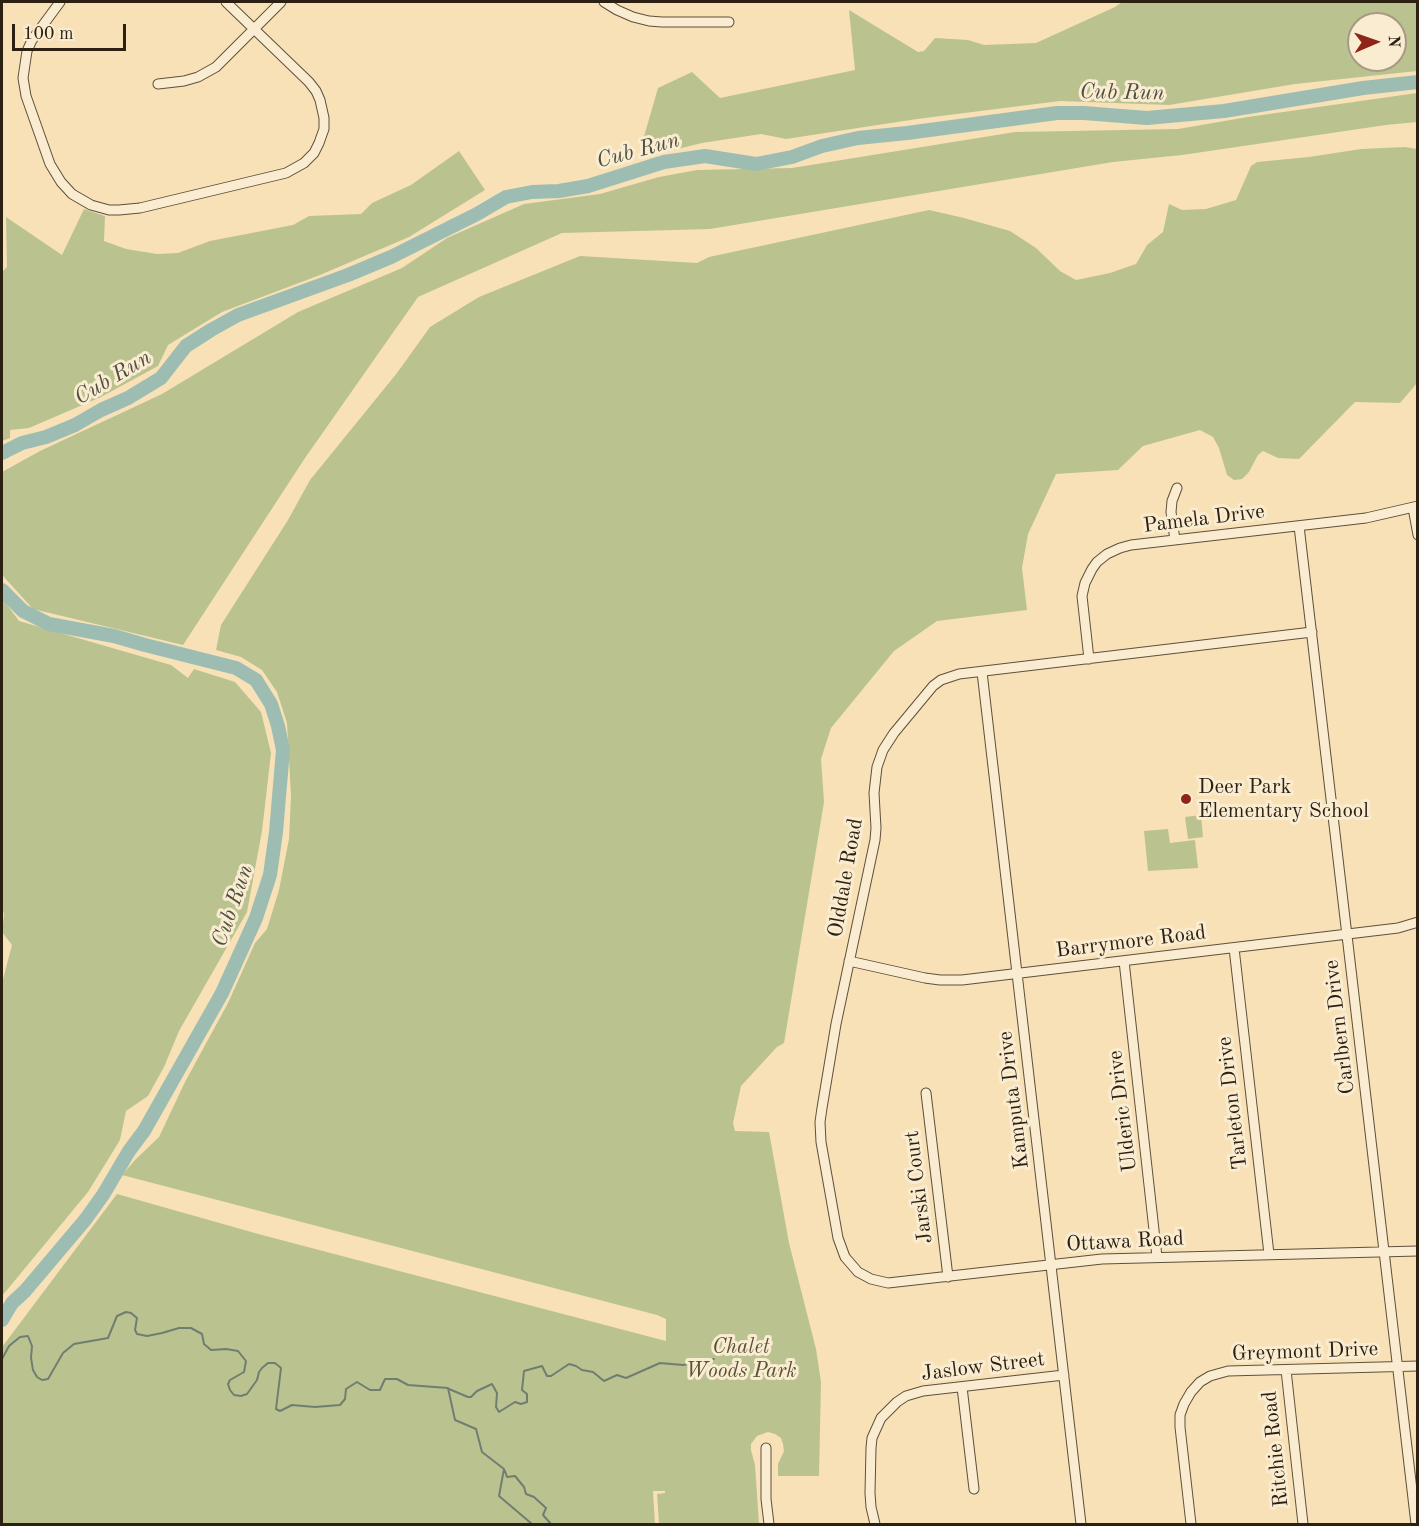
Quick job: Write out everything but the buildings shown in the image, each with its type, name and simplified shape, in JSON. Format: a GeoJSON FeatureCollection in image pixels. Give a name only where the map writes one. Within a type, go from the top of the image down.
{"type":"FeatureCollection","features":[{"type":"Feature","properties":{"kind":"street"},"geometry":{"type":"LineString","coordinates":[[60,2],[32,40],[27,51],[24,88],[50,164],[61,182],[80,199],[109,210],[129,210],[286,173],[303,164],[314,153],[322,135],[324,123],[324,111],[316,91],[226,2]]}},
{"type":"Feature","properties":{"kind":"street"},"geometry":{"type":"LineString","coordinates":[[158,84],[184,81],[209,72],[223,62],[281,2]]}},
{"type":"Feature","properties":{"kind":"street"},"geometry":{"type":"LineString","coordinates":[[604,2],[633,17],[649,21],[729,22]]}},
{"type":"Feature","properties":{"kind":"street"},"geometry":{"type":"LineString","coordinates":[[1175,540],[1172,501],[1178,488]]}},
{"type":"Feature","properties":{"kind":"street"},"geometry":{"type":"LineString","coordinates":[[1415,507],[1418,535]]}},
{"type":"Feature","properties":{"kind":"street","name":"Pamela Drive"},"geometry":{"type":"LineString","coordinates":[[1089,659],[1083,596],[1085,584],[1097,562],[1107,554],[1120,548],[1366,518],[1415,507]]}},
{"type":"Feature","properties":{"kind":"street","name":"Carlbern Drive"},"geometry":{"type":"LineString","coordinates":[[1299,526],[1416,1524]]}},
{"type":"Feature","properties":{"kind":"street","name":"Olddale Road"},"geometry":{"type":"LineString","coordinates":[[845,1257],[838,1238],[821,1142],[820,1122],[836,1024],[875,840],[877,766],[883,750],[894,733],[933,686],[952,676],[1312,632]]}},
{"type":"Feature","properties":{"kind":"street","name":"Kamputa Drive"},"geometry":{"type":"LineString","coordinates":[[982,672],[1081,1524]]}},
{"type":"Feature","properties":{"kind":"street","name":"Barrymore Road"},"geometry":{"type":"LineString","coordinates":[[849,961],[940,980],[962,980],[1398,928],[1418,922]]}},
{"type":"Feature","properties":{"kind":"street","name":"Tarleton Drive"},"geometry":{"type":"LineString","coordinates":[[1234,948],[1269,1254]]}},
{"type":"Feature","properties":{"kind":"street","name":"Ulderic Drive"},"geometry":{"type":"LineString","coordinates":[[1124,961],[1157,1257]]}},
{"type":"Feature","properties":{"kind":"street","name":"Jarski Court"},"geometry":{"type":"LineString","coordinates":[[926,1093],[948,1277]]}},
{"type":"Feature","properties":{"kind":"street","name":"Ottawa Road"},"geometry":{"type":"LineString","coordinates":[[845,1257],[858,1272],[876,1281],[894,1283],[1102,1259],[1418,1251]]}},
{"type":"Feature","properties":{"kind":"street","name":"Greymont Drive"},"geometry":{"type":"LineString","coordinates":[[1191,1524],[1179,1427],[1180,1415],[1191,1392],[1210,1376],[1228,1371],[1418,1366]]}},
{"type":"Feature","properties":{"kind":"street","name":"Ritchie Road"},"geometry":{"type":"LineString","coordinates":[[1286,1370],[1302,1524]]}},
{"type":"Feature","properties":{"kind":"street","name":"Jaslow Street"},"geometry":{"type":"LineString","coordinates":[[875,1524],[871,1507],[871,1448],[875,1429],[881,1418],[897,1402],[906,1396],[923,1392],[1064,1375]]}},
{"type":"Feature","properties":{"kind":"street"},"geometry":{"type":"LineString","coordinates":[[962,1387],[974,1489]]}},
{"type":"Feature","properties":{"kind":"street"},"geometry":{"type":"LineString","coordinates":[[766,1448],[766,1499],[769,1524]]}},
{"type":"Feature","properties":{"kind":"green space"},"geometry":{"type":"Polygon","coordinates":[[[1122,2],[1417,2],[1417,71],[1295,84],[1169,105],[1060,101],[917,119],[786,139],[761,134],[702,143],[649,156],[643,140],[658,88],[692,72],[720,98],[855,70],[849,10],[918,52],[924,51],[935,38],[968,40],[984,45],[1036,43],[1122,2]]]}},
{"type":"Feature","properties":{"kind":"green space"},"geometry":{"type":"Polygon","coordinates":[[[1417,93],[1417,122],[1182,155],[1113,162],[710,229],[562,233],[418,297],[305,458],[183,645],[33,609],[2,573],[2,472],[40,451],[162,394],[298,312],[402,268],[447,238],[524,204],[600,194],[659,177],[697,170],[792,168],[1015,132],[1178,129],[1417,93]]]}},
{"type":"Feature","properties":{"kind":"green space","name":"Chalet Woods Park"},"geometry":{"type":"Polygon","coordinates":[[[1405,147],[1417,149],[1418,382],[1400,403],[1355,402],[1299,459],[1278,458],[1263,451],[1242,479],[1234,480],[1227,475],[1219,448],[1213,437],[1200,430],[1143,446],[1118,470],[1056,474],[1028,534],[1022,568],[1027,610],[937,621],[894,651],[831,728],[821,759],[824,802],[784,1043],[777,1047],[741,1086],[733,1123],[735,1131],[769,1132],[789,1243],[816,1349],[821,1382],[819,1476],[778,1476],[778,1464],[784,1451],[783,1444],[781,1438],[768,1432],[757,1436],[751,1444],[755,1465],[759,1524],[659,1524],[657,1494],[665,1493],[665,1491],[653,1491],[655,1524],[2,1524],[2,1347],[117,1194],[262,1235],[666,1341],[666,1319],[657,1315],[122,1175],[159,1137],[185,1082],[228,1003],[255,943],[267,929],[279,890],[289,839],[291,796],[287,723],[277,692],[262,670],[241,657],[216,650],[221,625],[288,520],[310,480],[397,373],[430,327],[479,297],[580,256],[697,263],[709,257],[929,210],[1010,231],[1036,248],[1060,271],[1076,280],[1110,273],[1136,264],[1147,245],[1163,232],[1169,204],[1182,210],[1206,209],[1236,200],[1251,166],[1257,162],[1361,149],[1405,147]]]}},
{"type":"Feature","properties":{"kind":"green space"},"geometry":{"type":"Polygon","coordinates":[[[459,151],[485,190],[409,237],[320,275],[222,312],[168,345],[158,366],[101,397],[29,428],[10,430],[10,438],[2,441],[2,272],[7,267],[6,217],[62,255],[84,209],[105,216],[104,241],[126,249],[157,254],[178,253],[210,241],[293,225],[309,216],[361,214],[372,203],[411,185],[459,151]]]}},
{"type":"Feature","properties":{"kind":"green space"},"geometry":{"type":"Polygon","coordinates":[[[2,598],[19,621],[171,665],[188,678],[194,669],[235,682],[261,712],[271,753],[262,831],[247,912],[179,1031],[164,1067],[148,1096],[126,1111],[120,1140],[88,1192],[2,1296],[2,983],[12,945],[2,932],[4,914],[2,907],[2,598]]]}},
{"type":"Feature","properties":{"kind":"green space"},"geometry":{"type":"Polygon","coordinates":[[[1201,815],[1203,837],[1188,839],[1185,817],[1201,815]]]}},
{"type":"Feature","properties":{"kind":"green space"},"geometry":{"type":"Polygon","coordinates":[[[1168,829],[1170,843],[1195,840],[1198,868],[1148,871],[1144,831],[1168,829]]]}},
{"type":"Feature","properties":{"kind":"waterway","name":"Cub Run"},"geometry":{"type":"LineString","coordinates":[[2,453],[22,443],[46,437],[75,425],[128,398],[161,378],[186,346],[238,315],[391,257],[506,197],[588,186],[664,162],[705,156],[756,164],[792,157],[822,146],[858,138],[1057,113],[1147,118],[1224,111],[1363,88],[1418,82]]}},
{"type":"Feature","properties":{"kind":"waterway","name":"Cub Run"},"geometry":{"type":"LineString","coordinates":[[2,590],[23,611],[49,624],[114,636],[236,668],[256,680],[271,704],[283,750],[270,875],[256,918],[222,993],[144,1131],[129,1151],[103,1195],[85,1220],[25,1291],[12,1303],[2,1320]]}},
{"type":"Feature","properties":{"kind":"waterway"},"geometry":{"type":"LineString","coordinates":[[2,1359],[9,1346],[20,1337],[28,1336],[32,1346],[33,1370],[37,1377],[42,1380],[48,1379],[63,1353],[74,1344],[108,1338],[117,1316],[126,1312],[137,1318],[135,1330],[137,1334],[147,1336],[179,1328],[191,1328],[202,1334],[204,1344],[211,1350],[238,1351],[246,1361],[244,1372],[230,1380],[228,1384],[234,1395],[247,1394],[262,1368],[268,1363],[275,1363],[281,1368],[276,1409],[280,1411],[292,1405],[315,1407],[340,1405],[345,1399],[346,1389],[357,1382],[370,1390],[380,1390],[385,1379],[397,1379],[408,1385],[448,1388],[455,1420],[476,1429],[482,1452],[504,1469],[499,1496],[532,1524]]}},
{"type":"Feature","properties":{"kind":"waterway"},"geometry":{"type":"LineString","coordinates":[[449,1389],[471,1397],[477,1391],[492,1384],[497,1393],[496,1407],[499,1412],[515,1402],[521,1404],[527,1402],[527,1394],[522,1390],[524,1371],[542,1366],[547,1376],[551,1376],[569,1364],[593,1372],[604,1381],[617,1375],[626,1378],[660,1363],[683,1365],[714,1359]]}},
{"type":"Feature","properties":{"kind":"waterway"},"geometry":{"type":"LineString","coordinates":[[505,1471],[507,1477],[515,1476],[524,1487],[526,1494],[534,1497],[546,1508],[543,1515],[551,1524]]}},
{"type":"Feature","properties":{"kind":"place","name":"Deer Park Elementary School"},"geometry":{"type":"Point","coordinates":[1186,799]}}]}
